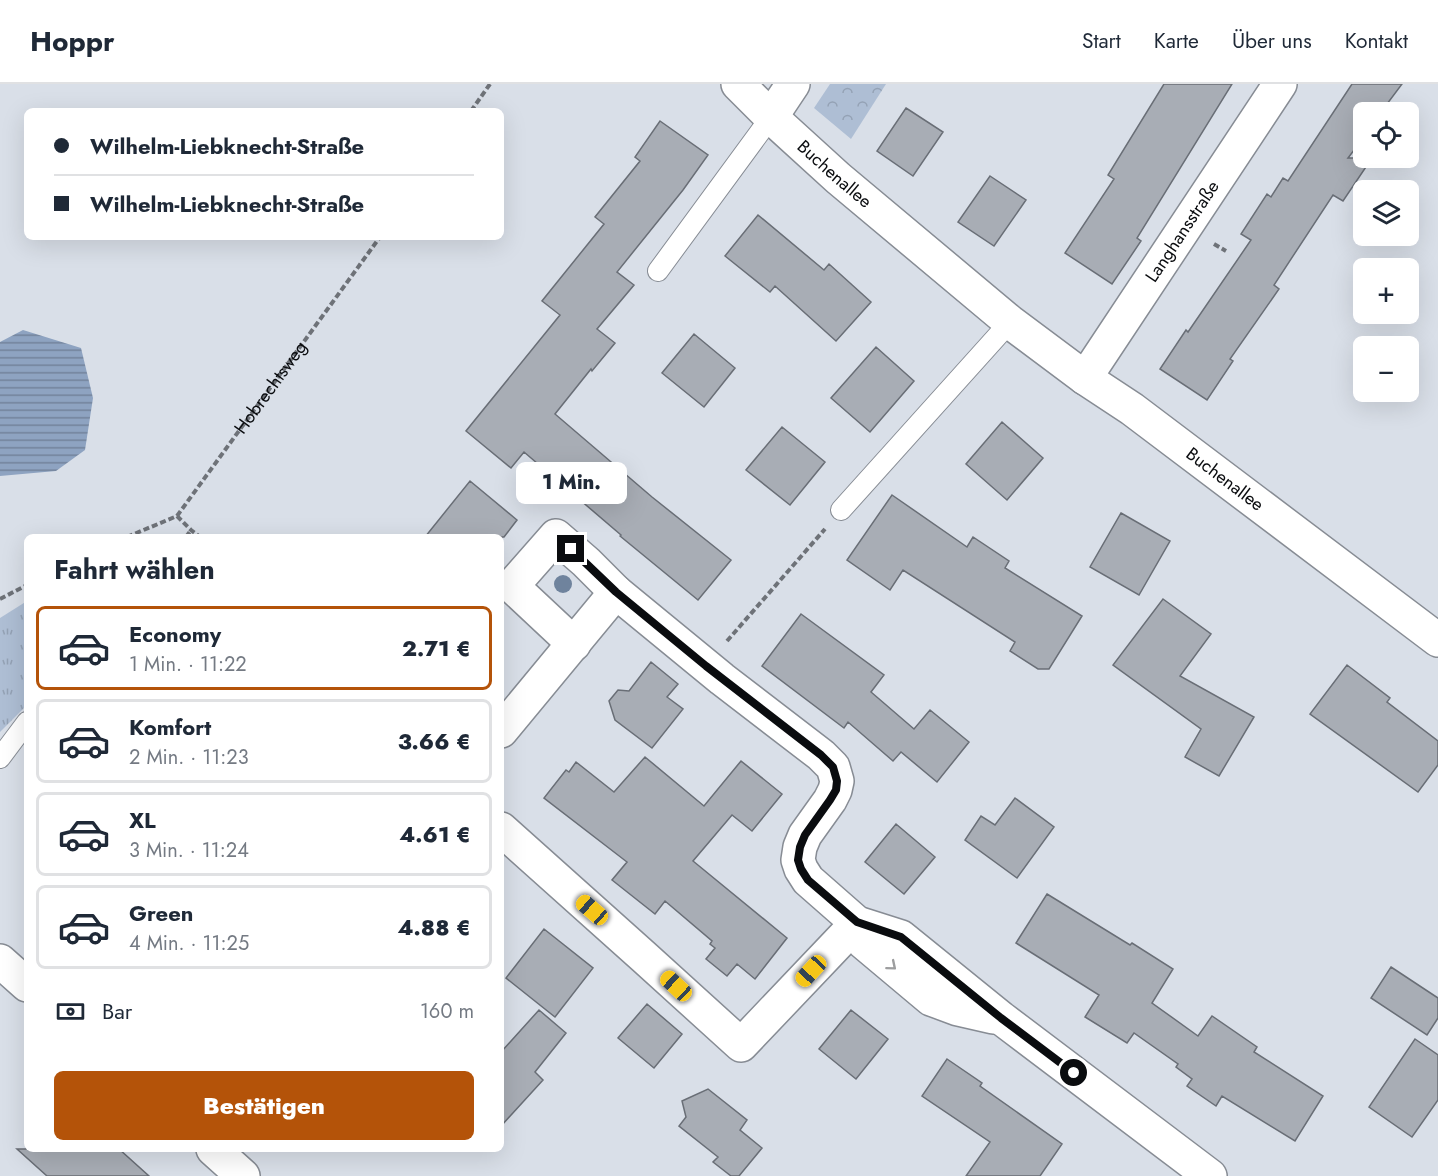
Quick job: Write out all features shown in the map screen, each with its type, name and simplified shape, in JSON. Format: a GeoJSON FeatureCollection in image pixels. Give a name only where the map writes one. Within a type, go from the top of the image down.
{"type":"FeatureCollection","features":[{"type":"Feature","properties":{"kind":"street","name":"Buchenallee"},"geometry":{"type":"LineString","coordinates":[[738,84],[838,178],[1010,322],[1084,378],[1132,409],[1438,640]]}},
{"type":"Feature","properties":{"kind":"street"},"geometry":{"type":"LineString","coordinates":[[771,117],[794,84]]}},
{"type":"Feature","properties":{"kind":"street","name":"Langhansstraße"},"geometry":{"type":"LineString","coordinates":[[1084,378],[1280,84]]}},
{"type":"Feature","properties":{"kind":"street"},"geometry":{"type":"LineString","coordinates":[[574,644],[512,586],[556,536],[616,592],[706,666],[821,755],[833,767],[837,781],[836,790],[805,835],[798,860],[808,880],[857,922],[863,942],[931,999],[958,1009],[1001,1018],[1210,1176]]}},
{"type":"Feature","properties":{"kind":"street"},"geometry":{"type":"LineString","coordinates":[[504,727],[616,592]]}},
{"type":"Feature","properties":{"kind":"street"},"geometry":{"type":"LineString","coordinates":[[504,832],[741,1045],[857,922]]}},
{"type":"Feature","properties":{"kind":"street"},"geometry":{"type":"LineString","coordinates":[[0,961],[24,982]]}},
{"type":"Feature","properties":{"kind":"street"},"geometry":{"type":"LineString","coordinates":[[216,1152],[243,1176]]}},
{"type":"Feature","properties":{"kind":"lane"},"geometry":{"type":"LineString","coordinates":[[658,271],[771,117]]}},
{"type":"Feature","properties":{"kind":"lane"},"geometry":{"type":"LineString","coordinates":[[841,510],[1010,322]]}},
{"type":"Feature","properties":{"kind":"lane"},"geometry":{"type":"LineString","coordinates":[[0,758],[24,726]]}},
{"type":"Feature","properties":{"kind":"path"},"geometry":{"type":"LineString","coordinates":[[473,108],[490,84]]}},
{"type":"Feature","properties":{"kind":"path","name":"Hobrechtsweg"},"geometry":{"type":"LineString","coordinates":[[177,516],[378,240]]}},
{"type":"Feature","properties":{"kind":"path"},"geometry":{"type":"LineString","coordinates":[[706,666],[841,510]]}},
{"type":"Feature","properties":{"kind":"path"},"geometry":{"type":"LineString","coordinates":[[135,534],[177,516],[196,534]]}},
{"type":"Feature","properties":{"kind":"path"},"geometry":{"type":"LineString","coordinates":[[188,534],[191,530]]}},
{"type":"Feature","properties":{"kind":"path"},"geometry":{"type":"LineString","coordinates":[[0,599],[24,587]]}},
{"type":"Feature","properties":{"kind":"green space"},"geometry":{"type":"Polygon","coordinates":[[[830,84],[886,84],[851,139],[814,108],[830,84]]]}},
{"type":"Feature","properties":{"kind":"green space"},"geometry":{"type":"Polygon","coordinates":[[[24,603],[24,708],[0,732],[0,618],[24,603]]]}},
{"type":"Feature","properties":{"kind":"shaded area"},"geometry":{"type":"Polygon","coordinates":[[[23,330],[81,348],[93,398],[85,450],[56,471],[0,476],[0,342],[23,330]]]}},
{"type":"Feature","properties":{"kind":"building"},"geometry":{"type":"Polygon","coordinates":[[[1164,84],[1232,84],[1137,238],[1141,241],[1112,284],[1065,253],[1114,179],[1108,175],[1164,84]]]}},
{"type":"Feature","properties":{"kind":"building"},"geometry":{"type":"Polygon","coordinates":[[[1352,84],[1402,84],[1388,102],[1353,102],[1353,151],[1348,158],[1353,158],[1353,168],[1365,168],[1357,180],[1353,180],[1353,186],[1343,201],[1333,195],[1274,285],[1279,289],[1230,359],[1233,361],[1207,400],[1160,369],[1251,240],[1241,234],[1267,194],[1271,197],[1283,178],[1288,181],[1352,84]]]}},
{"type":"Feature","properties":{"kind":"building"},"geometry":{"type":"Polygon","coordinates":[[[906,108],[943,132],[913,176],[877,151],[906,108]]]}},
{"type":"Feature","properties":{"kind":"building"},"geometry":{"type":"Polygon","coordinates":[[[660,121],[708,155],[617,272],[634,285],[597,329],[615,343],[555,414],[652,497],[731,560],[698,600],[524,452],[511,468],[466,431],[560,315],[542,301],[604,224],[595,217],[640,161],[635,157],[660,121]]]}},
{"type":"Feature","properties":{"kind":"building"},"geometry":{"type":"Polygon","coordinates":[[[990,176],[1026,200],[994,246],[958,222],[990,176]]]}},
{"type":"Feature","properties":{"kind":"building"},"geometry":{"type":"Polygon","coordinates":[[[758,215],[824,270],[829,264],[871,302],[836,341],[775,286],[770,292],[725,256],[758,215]]]}},
{"type":"Feature","properties":{"kind":"building"},"geometry":{"type":"Polygon","coordinates":[[[694,334],[735,368],[704,407],[662,373],[694,334]]]}},
{"type":"Feature","properties":{"kind":"building"},"geometry":{"type":"Polygon","coordinates":[[[876,347],[914,381],[870,432],[831,398],[876,347]]]}},
{"type":"Feature","properties":{"kind":"building"},"geometry":{"type":"Polygon","coordinates":[[[1002,422],[1043,458],[1007,500],[966,464],[1002,422]]]}},
{"type":"Feature","properties":{"kind":"building"},"geometry":{"type":"Polygon","coordinates":[[[782,427],[825,462],[790,505],[746,470],[782,427]]]}},
{"type":"Feature","properties":{"kind":"building"},"geometry":{"type":"Polygon","coordinates":[[[470,481],[517,520],[504,537],[504,534],[427,534],[470,481]]]}},
{"type":"Feature","properties":{"kind":"building"},"geometry":{"type":"Polygon","coordinates":[[[892,495],[967,547],[973,537],[1009,561],[1005,568],[1082,616],[1049,669],[1038,669],[1010,651],[1015,642],[903,570],[890,590],[847,560],[892,495]]]}},
{"type":"Feature","properties":{"kind":"building"},"geometry":{"type":"Polygon","coordinates":[[[1121,513],[1170,541],[1139,595],[1090,567],[1121,513]]]}},
{"type":"Feature","properties":{"kind":"building"},"geometry":{"type":"Polygon","coordinates":[[[1163,599],[1211,634],[1180,676],[1254,717],[1219,776],[1185,757],[1201,729],[1113,665],[1163,599]]]}},
{"type":"Feature","properties":{"kind":"building"},"geometry":{"type":"Polygon","coordinates":[[[801,614],[884,675],[871,692],[914,729],[930,710],[969,742],[937,782],[901,752],[893,761],[848,722],[844,728],[762,666],[801,614]]]}},
{"type":"Feature","properties":{"kind":"building"},"geometry":{"type":"Polygon","coordinates":[[[651,662],[678,684],[667,697],[683,709],[652,748],[615,720],[609,701],[618,690],[629,691],[651,662]]]}},
{"type":"Feature","properties":{"kind":"building"},"geometry":{"type":"Polygon","coordinates":[[[1347,665],[1390,698],[1387,702],[1438,741],[1438,765],[1418,792],[1310,714],[1347,665]]]}},
{"type":"Feature","properties":{"kind":"building"},"geometry":{"type":"Polygon","coordinates":[[[645,757],[704,806],[741,761],[782,794],[752,831],[732,815],[693,861],[787,938],[755,979],[737,964],[727,976],[706,959],[715,948],[710,944],[712,941],[665,901],[655,914],[612,880],[627,862],[544,798],[566,770],[569,772],[576,762],[614,792],[645,757]]]}},
{"type":"Feature","properties":{"kind":"building"},"geometry":{"type":"Polygon","coordinates":[[[1015,798],[1054,827],[1017,878],[965,840],[981,816],[995,825],[1015,798]]]}},
{"type":"Feature","properties":{"kind":"building"},"geometry":{"type":"Polygon","coordinates":[[[896,824],[935,857],[904,894],[865,862],[896,824]]]}},
{"type":"Feature","properties":{"kind":"building"},"geometry":{"type":"Polygon","coordinates":[[[1047,894],[1173,969],[1152,1003],[1198,1036],[1212,1016],[1257,1047],[1254,1052],[1323,1096],[1295,1141],[1222,1096],[1216,1106],[1187,1086],[1192,1079],[1176,1067],[1178,1064],[1134,1033],[1127,1043],[1085,1017],[1099,995],[1016,943],[1047,894]]]}},
{"type":"Feature","properties":{"kind":"building"},"geometry":{"type":"Polygon","coordinates":[[[544,929],[593,968],[555,1017],[506,978],[544,929]]]}},
{"type":"Feature","properties":{"kind":"building"},"geometry":{"type":"Polygon","coordinates":[[[1391,967],[1438,998],[1438,1018],[1427,1035],[1371,998],[1391,967]]]}},
{"type":"Feature","properties":{"kind":"building"},"geometry":{"type":"Polygon","coordinates":[[[647,1004],[682,1034],[654,1068],[618,1038],[647,1004]]]}},
{"type":"Feature","properties":{"kind":"building"},"geometry":{"type":"Polygon","coordinates":[[[539,1010],[566,1033],[535,1072],[543,1080],[504,1123],[504,1049],[539,1010]]]}},
{"type":"Feature","properties":{"kind":"building"},"geometry":{"type":"Polygon","coordinates":[[[851,1010],[888,1039],[856,1079],[819,1049],[851,1010]]]}},
{"type":"Feature","properties":{"kind":"building"},"geometry":{"type":"Polygon","coordinates":[[[1415,1039],[1438,1055],[1438,1100],[1412,1137],[1369,1107],[1415,1039]]]}},
{"type":"Feature","properties":{"kind":"building"},"geometry":{"type":"Polygon","coordinates":[[[947,1059],[982,1083],[980,1086],[1062,1144],[1040,1176],[966,1176],[990,1142],[922,1096],[947,1059]]]}},
{"type":"Feature","properties":{"kind":"building"},"geometry":{"type":"Polygon","coordinates":[[[708,1089],[747,1120],[740,1130],[762,1148],[739,1176],[731,1176],[713,1162],[718,1157],[679,1126],[686,1117],[682,1101],[708,1089]]]}},
{"type":"Feature","properties":{"kind":"building"},"geometry":{"type":"Polygon","coordinates":[[[17,1149],[24,1149],[24,1152],[122,1152],[149,1176],[47,1176],[17,1149]]]}},
{"type":"Feature","properties":{"kind":"route"},"geometry":{"type":"LineString","coordinates":[[571,549],[616,592],[722,679],[821,755],[833,767],[837,781],[836,790],[805,835],[800,847],[798,860],[808,880],[857,922],[901,937],[1001,1018],[1074,1073]]}}]}
